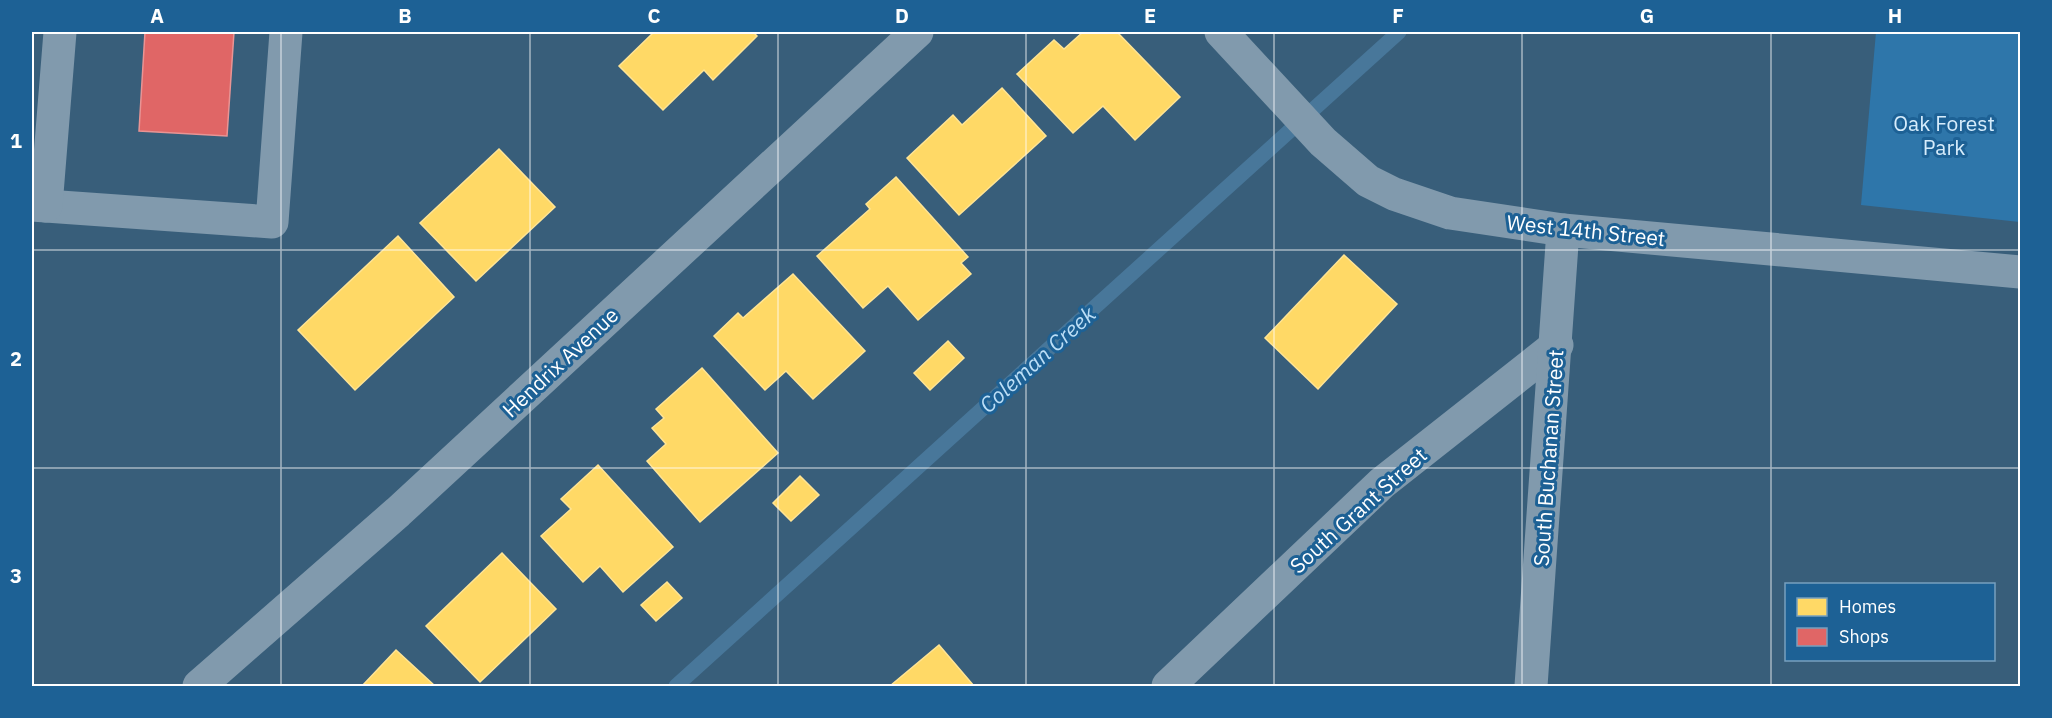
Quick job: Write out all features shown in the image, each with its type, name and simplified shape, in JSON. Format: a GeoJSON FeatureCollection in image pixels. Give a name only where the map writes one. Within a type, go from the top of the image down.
{"type":"FeatureCollection","features":[{"type":"Feature","properties":{"kind":"street"},"geometry":{"type":"LineString","coordinates":[[50,43],[39,206],[272,222],[286,32]]}},
{"type":"Feature","properties":{"kind":"street","name":"Hendrix Avenue"},"geometry":{"type":"LineString","coordinates":[[199,687],[398,512],[917,32]]}},
{"type":"Feature","properties":{"kind":"street","name":"West 14th Street"},"geometry":{"type":"LineString","coordinates":[[1221,32],[1323,142],[1368,181],[1394,194],[1450,213],[1563,230],[2020,272]]}},
{"type":"Feature","properties":{"kind":"street","name":"South Buchanan Street"},"geometry":{"type":"LineString","coordinates":[[1531,687],[1557,345],[1563,230]]}},
{"type":"Feature","properties":{"kind":"street","name":"South Grant Street"},"geometry":{"type":"LineString","coordinates":[[1168,687],[1382,483],[1557,345]]}},
{"type":"Feature","properties":{"kind":"green space","name":"Oak Forest Park"},"geometry":{"type":"Polygon","coordinates":[[[1876,32],[2020,32],[2020,222],[1861,205],[1876,32]]]}},
{"type":"Feature","properties":{"kind":"building: Homes"},"geometry":{"type":"Polygon","coordinates":[[[654,32],[753,32],[757,36],[713,80],[704,70],[663,110],[619,66],[654,32]]]}},
{"type":"Feature","properties":{"kind":"building: Homes"},"geometry":{"type":"Polygon","coordinates":[[[1083,32],[1117,32],[1180,97],[1135,140],[1103,106],[1073,133],[1017,74],[1054,40],[1064,49],[1083,32]]]}},
{"type":"Feature","properties":{"kind":"building: Homes"},"geometry":{"type":"Polygon","coordinates":[[[1002,88],[1046,136],[959,215],[907,158],[953,115],[962,125],[1002,88]]]}},
{"type":"Feature","properties":{"kind":"building: Homes"},"geometry":{"type":"Polygon","coordinates":[[[499,149],[555,207],[476,281],[420,223],[499,149]]]}},
{"type":"Feature","properties":{"kind":"building: Homes"},"geometry":{"type":"Polygon","coordinates":[[[896,177],[968,257],[961,263],[971,274],[918,320],[888,286],[863,308],[817,256],[870,209],[866,204],[896,177]]]}},
{"type":"Feature","properties":{"kind":"building: Homes"},"geometry":{"type":"Polygon","coordinates":[[[398,236],[454,297],[355,390],[298,330],[398,236]]]}},
{"type":"Feature","properties":{"kind":"building: Homes"},"geometry":{"type":"Polygon","coordinates":[[[1344,255],[1397,304],[1318,389],[1265,338],[1344,255]]]}},
{"type":"Feature","properties":{"kind":"building: Homes"},"geometry":{"type":"Polygon","coordinates":[[[793,274],[865,351],[813,399],[786,371],[765,390],[714,336],[738,313],[743,318],[793,274]]]}},
{"type":"Feature","properties":{"kind":"building: Homes"},"geometry":{"type":"Polygon","coordinates":[[[948,341],[964,358],[930,390],[914,373],[948,341]]]}},
{"type":"Feature","properties":{"kind":"building: Homes"},"geometry":{"type":"Polygon","coordinates":[[[702,368],[778,453],[700,522],[647,461],[666,444],[652,428],[664,418],[656,409],[702,368]]]}},
{"type":"Feature","properties":{"kind":"building: Homes"},"geometry":{"type":"Polygon","coordinates":[[[598,465],[673,547],[623,592],[600,566],[583,582],[541,536],[571,509],[561,499],[598,465]]]}},
{"type":"Feature","properties":{"kind":"building: Homes"},"geometry":{"type":"Polygon","coordinates":[[[800,476],[819,495],[791,521],[773,503],[800,476]]]}},
{"type":"Feature","properties":{"kind":"building: Homes"},"geometry":{"type":"Polygon","coordinates":[[[502,553],[556,609],[480,682],[426,626],[502,553]]]}},
{"type":"Feature","properties":{"kind":"building: Homes"},"geometry":{"type":"Polygon","coordinates":[[[667,582],[682,598],[656,621],[641,605],[667,582]]]}},
{"type":"Feature","properties":{"kind":"building: Homes"},"geometry":{"type":"Polygon","coordinates":[[[939,645],[974,686],[890,686],[939,645]]]}},
{"type":"Feature","properties":{"kind":"building: Homes"},"geometry":{"type":"Polygon","coordinates":[[[396,650],[435,686],[362,686],[396,650]]]}},
{"type":"Feature","properties":{"kind":"building: Shops"},"geometry":{"type":"Polygon","coordinates":[[[145,32],[234,32],[227,136],[139,131],[145,32]]]}},
{"type":"Feature","properties":{"kind":"waterway","name":"Coleman Creek"},"geometry":{"type":"LineString","coordinates":[[676,686],[1399,32]]}}]}
